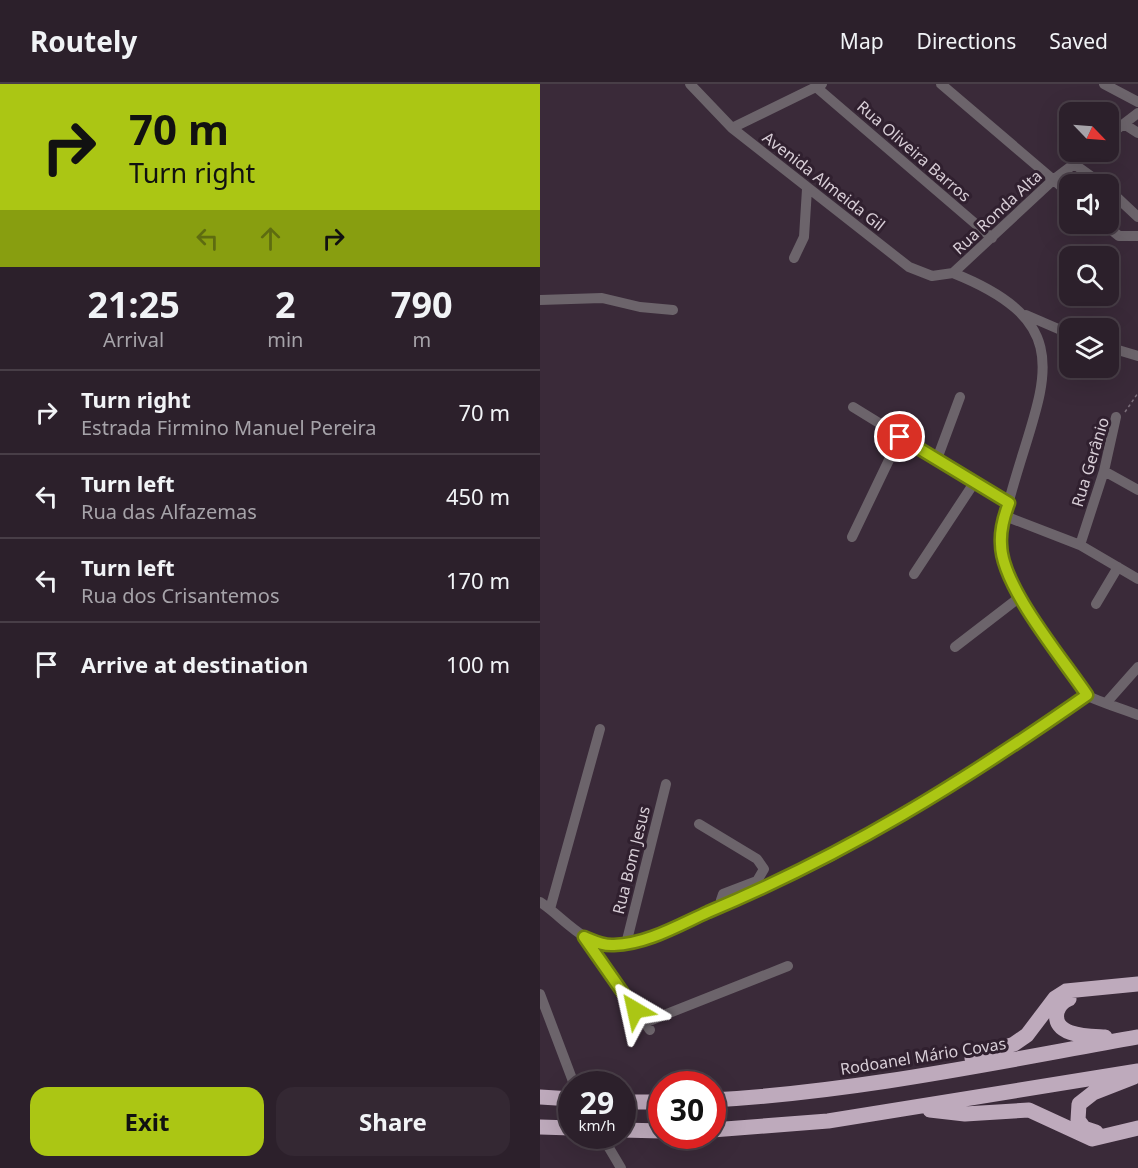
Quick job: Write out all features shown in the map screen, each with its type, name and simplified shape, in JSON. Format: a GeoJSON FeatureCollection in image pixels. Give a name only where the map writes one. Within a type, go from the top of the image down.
{"type":"FeatureCollection","features":[{"type":"Feature","properties":{"kind":"highway"},"geometry":{"type":"LineString","coordinates":[[931,1074],[947,1064],[1014,1044],[1027,1035],[1055,998],[1066,991],[1138,984]]}},
{"type":"Feature","properties":{"kind":"highway"},"geometry":{"type":"LineString","coordinates":[[1096,989],[1063,1001],[1056,1019],[1062,1028],[1083,1036],[1138,1037]]}},
{"type":"Feature","properties":{"kind":"highway","name":"Rodoanel Mário Covas"},"geometry":{"type":"LineString","coordinates":[[726,1099],[808,1092],[931,1074],[1138,1037]]}},
{"type":"Feature","properties":{"kind":"highway"},"geometry":{"type":"LineString","coordinates":[[726,1129],[828,1121],[1138,1073]]}},
{"type":"Feature","properties":{"kind":"highway"},"geometry":{"type":"LineString","coordinates":[[1111,1135],[1084,1128],[1078,1120],[1079,1104],[1093,1093],[1138,1073]]}},
{"type":"Feature","properties":{"kind":"highway"},"geometry":{"type":"LineString","coordinates":[[540,1097],[558,1098]]}},
{"type":"Feature","properties":{"kind":"highway"},"geometry":{"type":"LineString","coordinates":[[922,1107],[943,1113],[965,1114],[1029,1110],[1092,1139],[1138,1128]]}},
{"type":"Feature","properties":{"kind":"highway"},"geometry":{"type":"LineString","coordinates":[[540,1127],[558,1128]]}},
{"type":"Feature","properties":{"kind":"street","name":"Avenida Almeida Gil"},"geometry":{"type":"LineString","coordinates":[[690,84],[732,128],[909,267],[932,276],[953,273]]}},
{"type":"Feature","properties":{"kind":"street"},"geometry":{"type":"LineString","coordinates":[[941,84],[1059,185]]}},
{"type":"Feature","properties":{"kind":"street"},"geometry":{"type":"LineString","coordinates":[[1104,84],[1138,102]]}},
{"type":"Feature","properties":{"kind":"street"},"geometry":{"type":"LineString","coordinates":[[732,128],[819,85]]}},
{"type":"Feature","properties":{"kind":"street","name":"Rua Oliveira Barros"},"geometry":{"type":"LineString","coordinates":[[819,85],[992,238]]}},
{"type":"Feature","properties":{"kind":"street"},"geometry":{"type":"LineString","coordinates":[[1119,128],[1138,114]]}},
{"type":"Feature","properties":{"kind":"street"},"geometry":{"type":"LineString","coordinates":[[1124,124],[1138,133]]}},
{"type":"Feature","properties":{"kind":"street","name":"Rua Ronda Alta"},"geometry":{"type":"LineString","coordinates":[[953,273],[1053,180],[1077,162]]}},
{"type":"Feature","properties":{"kind":"street"},"geometry":{"type":"LineString","coordinates":[[1074,164],[1088,174]]}},
{"type":"Feature","properties":{"kind":"street"},"geometry":{"type":"LineString","coordinates":[[794,258],[804,237],[807,189]]}},
{"type":"Feature","properties":{"kind":"street"},"geometry":{"type":"LineString","coordinates":[[1119,199],[1138,217]]}},
{"type":"Feature","properties":{"kind":"street"},"geometry":{"type":"LineString","coordinates":[[1116,234],[1132,237]]}},
{"type":"Feature","properties":{"kind":"street"},"geometry":{"type":"LineString","coordinates":[[953,273],[1000,294],[1025,315],[1059,329]]}},
{"type":"Feature","properties":{"kind":"street"},"geometry":{"type":"LineString","coordinates":[[540,300],[602,298],[640,307],[673,310]]}},
{"type":"Feature","properties":{"kind":"street"},"geometry":{"type":"LineString","coordinates":[[1025,315],[1042,348],[1044,379],[1005,516],[1000,544],[1003,560],[1020,597],[1087,695],[1138,715]]}},
{"type":"Feature","properties":{"kind":"street"},"geometry":{"type":"LineString","coordinates":[[1119,350],[1138,356]]}},
{"type":"Feature","properties":{"kind":"street"},"geometry":{"type":"LineString","coordinates":[[937,459],[960,397]]}},
{"type":"Feature","properties":{"kind":"street"},"geometry":{"type":"LineString","coordinates":[[853,407],[1009,503]]}},
{"type":"Feature","properties":{"kind":"street","name":"Rua Gerânio"},"geometry":{"type":"LineString","coordinates":[[1080,545],[1104,471],[1116,417]]}},
{"type":"Feature","properties":{"kind":"street"},"geometry":{"type":"LineString","coordinates":[[852,537],[900,437]]}},
{"type":"Feature","properties":{"kind":"street"},"geometry":{"type":"LineString","coordinates":[[1104,471],[1138,490]]}},
{"type":"Feature","properties":{"kind":"street"},"geometry":{"type":"LineString","coordinates":[[915,574],[974,483]]}},
{"type":"Feature","properties":{"kind":"street"},"geometry":{"type":"LineString","coordinates":[[1005,516],[1080,545],[1138,579]]}},
{"type":"Feature","properties":{"kind":"street"},"geometry":{"type":"LineString","coordinates":[[1096,604],[1118,567]]}},
{"type":"Feature","properties":{"kind":"street"},"geometry":{"type":"LineString","coordinates":[[955,647],[1020,597]]}},
{"type":"Feature","properties":{"kind":"street"},"geometry":{"type":"LineString","coordinates":[[1107,702],[1138,667]]}},
{"type":"Feature","properties":{"kind":"street"},"geometry":{"type":"LineString","coordinates":[[584,937],[600,944],[626,944],[640,941],[724,906],[828,858],[897,820],[1016,745],[1087,695]]}},
{"type":"Feature","properties":{"kind":"street"},"geometry":{"type":"LineString","coordinates":[[550,909],[600,729]]}},
{"type":"Feature","properties":{"kind":"street","name":"Rua Bom Jesus"},"geometry":{"type":"LineString","coordinates":[[626,944],[666,784]]}},
{"type":"Feature","properties":{"kind":"street"},"geometry":{"type":"LineString","coordinates":[[699,824],[757,859],[764,868],[757,881],[723,894],[721,900],[724,906]]}},
{"type":"Feature","properties":{"kind":"street"},"geometry":{"type":"LineString","coordinates":[[540,902],[584,937],[647,1027],[788,966]]}},
{"type":"Feature","properties":{"kind":"street"},"geometry":{"type":"LineString","coordinates":[[540,994],[568,1071]]}},
{"type":"Feature","properties":{"kind":"street"},"geometry":{"type":"LineString","coordinates":[[608,1149],[616,1166]]}},
{"type":"Feature","properties":{"kind":"path","name":"Rua Gerânio"},"geometry":{"type":"LineString","coordinates":[[1116,417],[1128,410],[1138,393]]}},
{"type":"Feature","properties":{"kind":"route"},"geometry":{"type":"LineString","coordinates":[[635,1010],[584,937],[600,944],[612,945],[640,941],[768,887],[828,858],[897,820],[1016,745],[1087,695],[1020,597],[1003,560],[1000,544],[1009,503],[900,437]]}}]}
